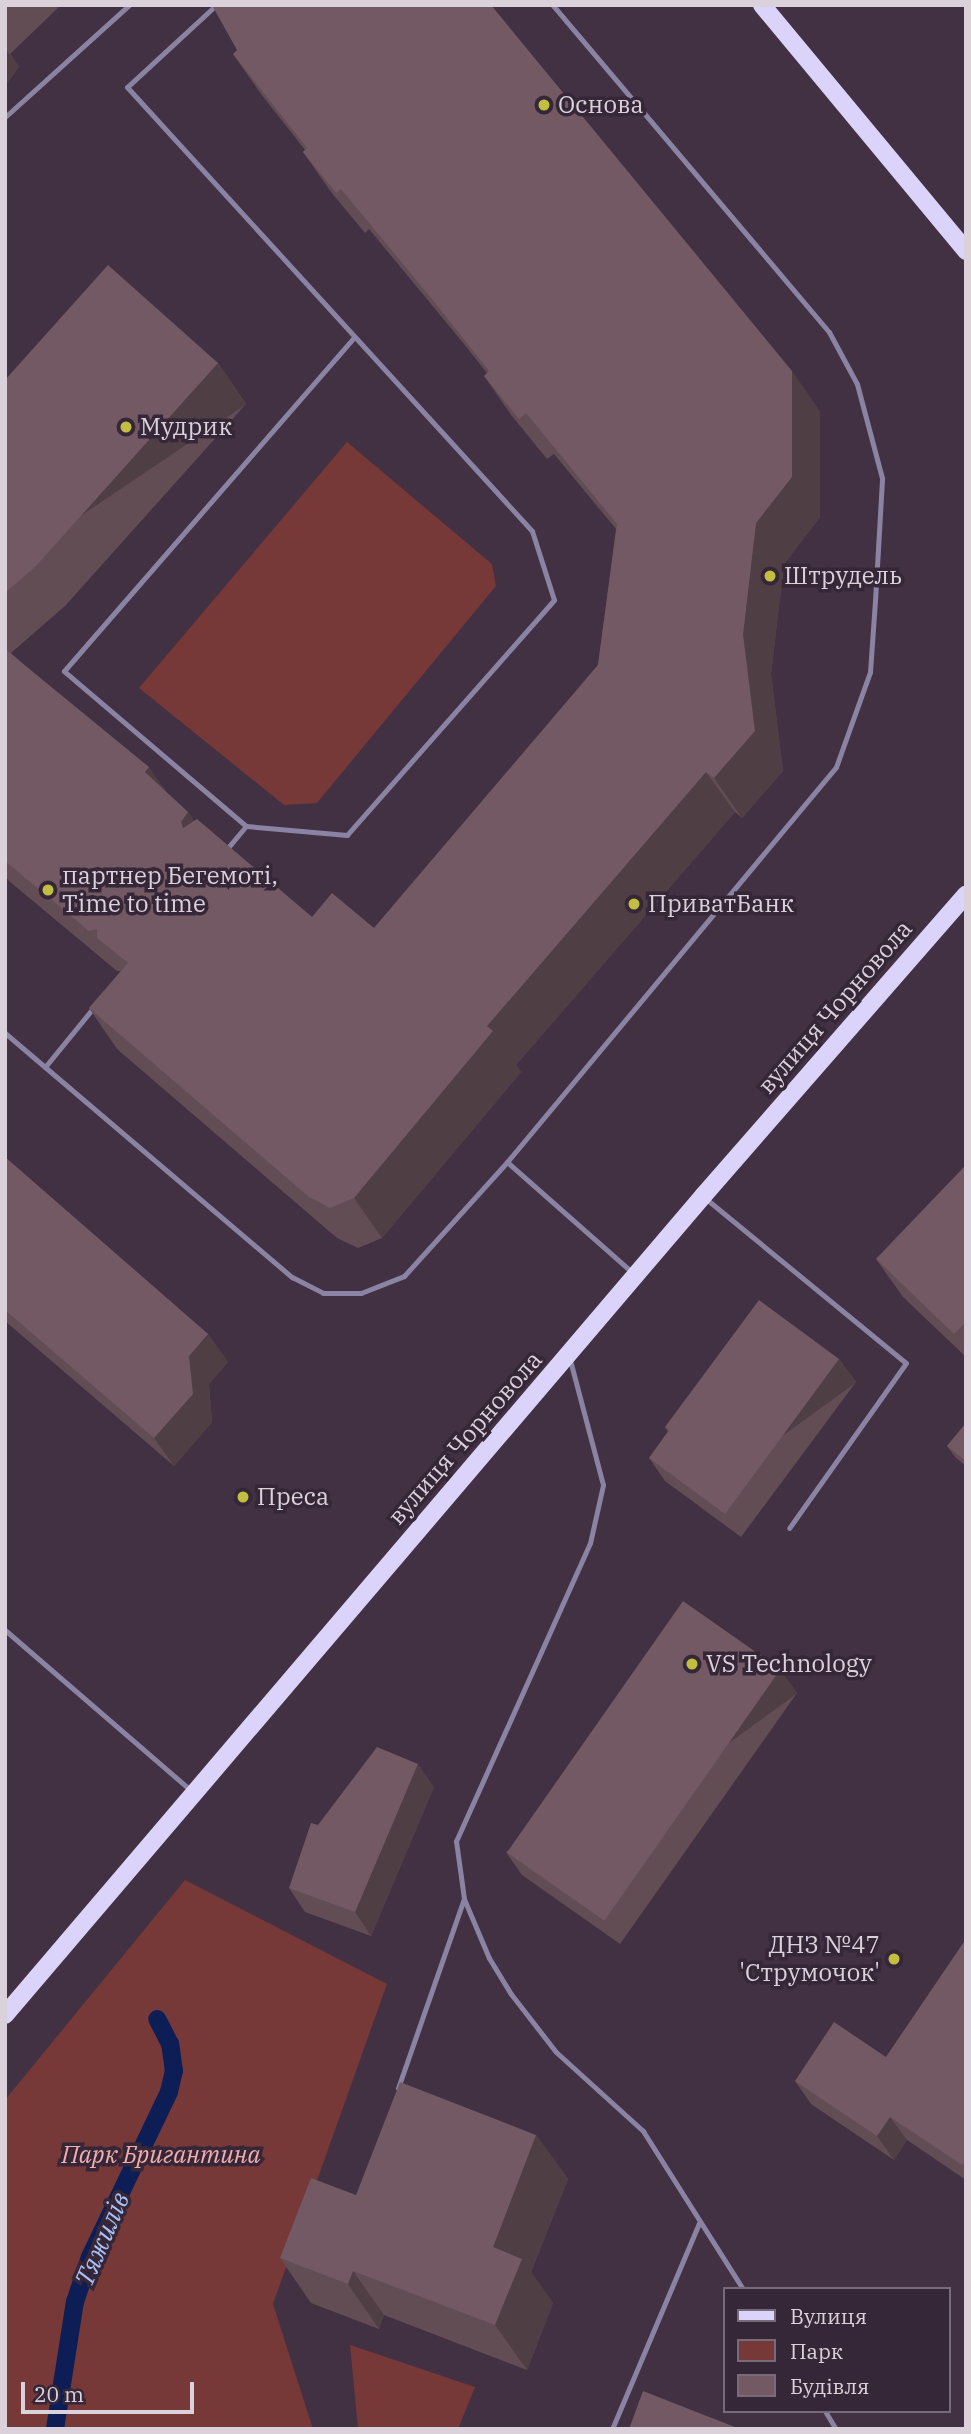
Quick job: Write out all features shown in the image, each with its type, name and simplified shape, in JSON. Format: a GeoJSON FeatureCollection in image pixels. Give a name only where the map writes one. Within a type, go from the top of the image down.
{"type":"FeatureCollection","features":[{"type":"Feature","properties":{"kind":"main road"},"geometry":{"type":"LineString","coordinates":[[762,5],[966,251]]}},
{"type":"Feature","properties":{"kind":"main road","name":"вулиця Чорновола"},"geometry":{"type":"LineString","coordinates":[[5,2015],[703,1196],[966,895]]}},
{"type":"Feature","properties":{"kind":"lane"},"geometry":{"type":"LineString","coordinates":[[5,117],[129,5]]}},
{"type":"Feature","properties":{"kind":"lane"},"geometry":{"type":"LineString","coordinates":[[216,5],[127,87],[532,531],[554,600],[346,835],[246,826],[64,671],[354,337]]}},
{"type":"Feature","properties":{"kind":"lane"},"geometry":{"type":"LineString","coordinates":[[5,1033],[292,1277],[323,1293],[361,1293],[404,1276],[507,1162],[836,768],[870,672],[882,478],[857,384],[829,332],[552,5]]}},
{"type":"Feature","properties":{"kind":"lane"},"geometry":{"type":"LineString","coordinates":[[222,854],[246,826]]}},
{"type":"Feature","properties":{"kind":"lane"},"geometry":{"type":"LineString","coordinates":[[45,1067],[104,995]]}},
{"type":"Feature","properties":{"kind":"lane"},"geometry":{"type":"LineString","coordinates":[[507,1162],[636,1276]]}},
{"type":"Feature","properties":{"kind":"lane"},"geometry":{"type":"LineString","coordinates":[[703,1196],[906,1363],[789,1528]]}},
{"type":"Feature","properties":{"kind":"lane"},"geometry":{"type":"LineString","coordinates":[[569,1355],[603,1485],[590,1543],[456,1841],[464,1899],[489,1958],[511,1994],[556,2052],[643,2131],[742,2287]]}},
{"type":"Feature","properties":{"kind":"lane"},"geometry":{"type":"LineString","coordinates":[[5,1630],[195,1794]]}},
{"type":"Feature","properties":{"kind":"lane"},"geometry":{"type":"LineString","coordinates":[[397,2092],[464,1899]]}},
{"type":"Feature","properties":{"kind":"lane"},"geometry":{"type":"LineString","coordinates":[[612,2429],[699,2223]]}},
{"type":"Feature","properties":{"kind":"lane"},"geometry":{"type":"LineString","coordinates":[[826,2413],[836,2429]]}},
{"type":"Feature","properties":{"kind":"green space"},"geometry":{"type":"Polygon","coordinates":[[[347,442],[492,564],[496,586],[317,803],[284,805],[139,688],[347,442]]]}},
{"type":"Feature","properties":{"kind":"green space","name":"Парк Бригантина"},"geometry":{"type":"Polygon","coordinates":[[[185,1880],[387,1984],[273,2304],[313,2429],[5,2429],[5,2100],[185,1880]]]}},
{"type":"Feature","properties":{"kind":"green space"},"geometry":{"type":"Polygon","coordinates":[[[350,2345],[475,2387],[458,2429],[358,2429],[350,2345]]]}},
{"type":"Feature","properties":{"kind":"building"},"geometry":{"type":"Polygon","coordinates":[[[213,5],[491,5],[792,371],[792,477],[756,523],[743,634],[755,731],[714,778],[706,772],[487,1026],[493,1031],[354,1198],[330,1208],[309,1197],[89,1008],[128,963],[97,938],[97,929],[89,931],[5,861],[5,649],[149,767],[145,772],[188,812],[181,822],[183,828],[197,819],[312,917],[332,893],[374,928],[598,665],[617,524],[526,413],[519,419],[484,376],[489,371],[436,304],[341,189],[336,193],[303,152],[307,148],[233,54],[237,50],[213,5]]]}},
{"type":"Feature","properties":{"kind":"building","name":"Мудрик"},"geometry":{"type":"Polygon","coordinates":[[[108,265],[218,363],[36,566],[5,593],[5,380],[108,265]]]}},
{"type":"Feature","properties":{"kind":"building"},"geometry":{"type":"Polygon","coordinates":[[[5,1157],[208,1334],[189,1356],[193,1394],[154,1438],[5,1310],[5,1157]]]}},
{"type":"Feature","properties":{"kind":"building"},"geometry":{"type":"Polygon","coordinates":[[[966,1165],[966,1322],[954,1334],[876,1259],[966,1165]]]}},
{"type":"Feature","properties":{"kind":"building"},"geometry":{"type":"Polygon","coordinates":[[[759,1300],[839,1359],[725,1514],[649,1458],[669,1430],[665,1427],[759,1300]]]}},
{"type":"Feature","properties":{"kind":"building"},"geometry":{"type":"Polygon","coordinates":[[[966,1423],[966,1461],[947,1446],[966,1423]]]}},
{"type":"Feature","properties":{"kind":"building"},"geometry":{"type":"Polygon","coordinates":[[[683,1601],[780,1669],[604,1921],[507,1852],[683,1601]]]}},
{"type":"Feature","properties":{"kind":"building"},"geometry":{"type":"Polygon","coordinates":[[[377,1747],[418,1764],[355,1912],[289,1888],[311,1823],[318,1825],[377,1747]]]}},
{"type":"Feature","properties":{"kind":"building"},"geometry":{"type":"Polygon","coordinates":[[[966,1939],[966,2160],[962,2165],[890,2117],[877,2136],[795,2081],[834,2022],[886,2057],[966,1939]]]}},
{"type":"Feature","properties":{"kind":"building"},"geometry":{"type":"Polygon","coordinates":[[[400,2082],[536,2135],[493,2247],[522,2259],[495,2325],[353,2271],[348,2284],[280,2258],[311,2178],[356,2195],[400,2082]]]}},
{"type":"Feature","properties":{"kind":"building"},"geometry":{"type":"Polygon","coordinates":[[[643,2391],[740,2429],[629,2429],[643,2391]]]}},
{"type":"Feature","properties":{"kind":"waterway","name":"Тяжилів"},"geometry":{"type":"LineString","coordinates":[[55,2429],[75,2302],[90,2257],[169,2092],[174,2071],[170,2044],[157,2019]]}},
{"type":"Feature","properties":{"kind":"place","name":"Основа"},"geometry":{"type":"Point","coordinates":[544,105]}},
{"type":"Feature","properties":{"kind":"place","name":"Мудрик"},"geometry":{"type":"Point","coordinates":[126,427]}},
{"type":"Feature","properties":{"kind":"place","name":"Штрудель"},"geometry":{"type":"Point","coordinates":[770,576]}},
{"type":"Feature","properties":{"kind":"place","name":"партнер Бегемоті, Time to time"},"geometry":{"type":"Point","coordinates":[48,890]}},
{"type":"Feature","properties":{"kind":"place","name":"ПриватБанк"},"geometry":{"type":"Point","coordinates":[634,904]}},
{"type":"Feature","properties":{"kind":"place","name":"Преса"},"geometry":{"type":"Point","coordinates":[243,1497]}},
{"type":"Feature","properties":{"kind":"place","name":"VS Technology"},"geometry":{"type":"Point","coordinates":[692,1664]}},
{"type":"Feature","properties":{"kind":"place","name":"ДНЗ №47 'Струмочок'"},"geometry":{"type":"Point","coordinates":[894,1959]}}]}
